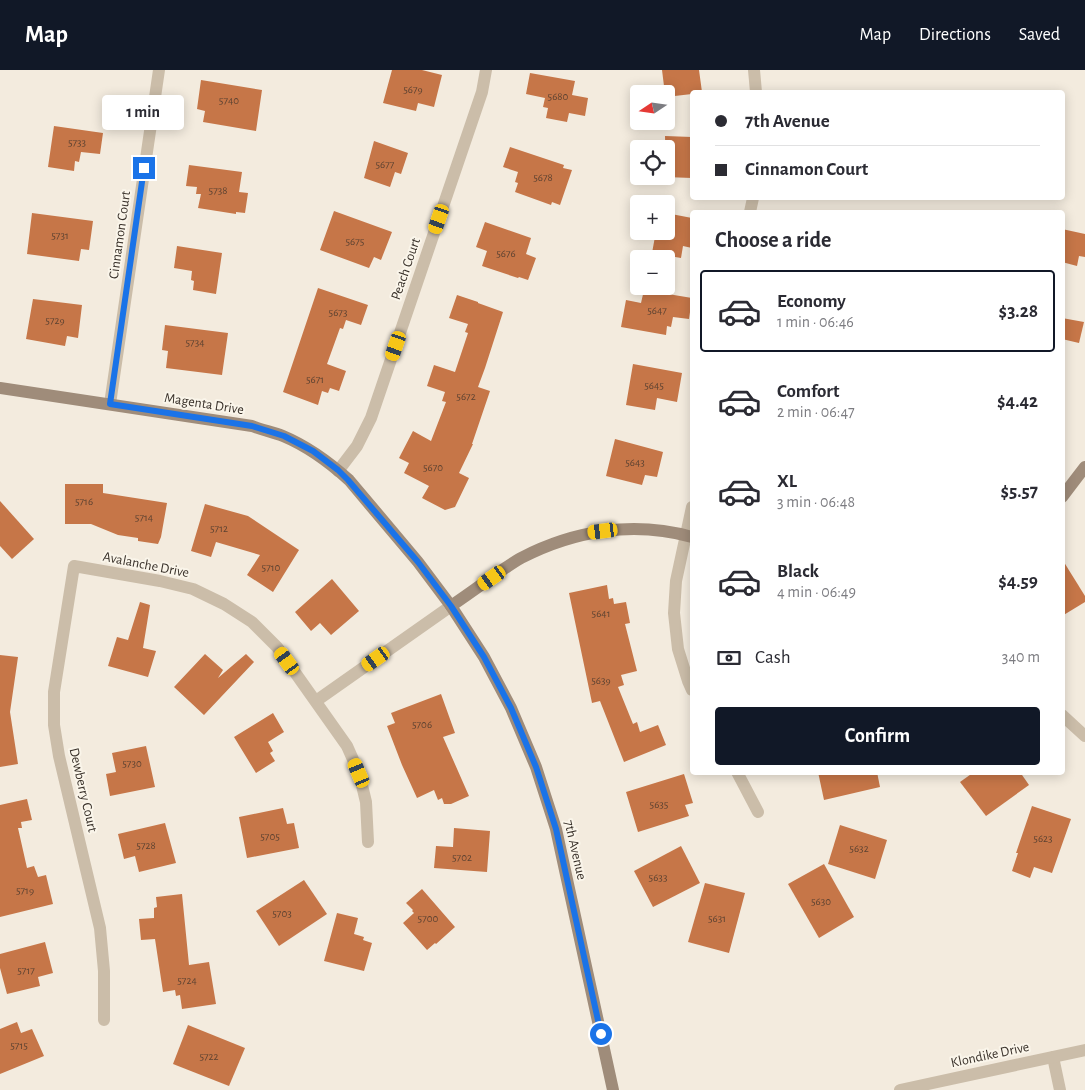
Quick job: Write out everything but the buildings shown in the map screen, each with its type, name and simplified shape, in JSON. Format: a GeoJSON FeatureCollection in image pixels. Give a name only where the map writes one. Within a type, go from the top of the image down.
{"type":"FeatureCollection","features":[{"type":"Feature","properties":{"kind":"main road","name":"Magenta Drive"},"geometry":{"type":"LineString","coordinates":[[0,388],[252,426],[284,436],[313,451],[348,480],[412,555],[451,606]]}},
{"type":"Feature","properties":{"kind":"main road"},"geometry":{"type":"LineString","coordinates":[[1065,493],[1085,467]]}},
{"type":"Feature","properties":{"kind":"main road"},"geometry":{"type":"LineString","coordinates":[[451,606],[519,559],[551,543],[586,533],[620,529],[655,530],[689,536]]}},
{"type":"Feature","properties":{"kind":"main road","name":"7th Avenue"},"geometry":{"type":"LineString","coordinates":[[451,606],[484,657],[511,708],[536,767],[556,829],[613,1090]]}},
{"type":"Feature","properties":{"kind":"street","name":"Cinnamon Court"},"geometry":{"type":"LineString","coordinates":[[110,404],[159,70]]}},
{"type":"Feature","properties":{"kind":"street","name":"Peach Court"},"geometry":{"type":"LineString","coordinates":[[338,470],[357,446],[371,418],[482,92],[486,70]]}},
{"type":"Feature","properties":{"kind":"street"},"geometry":{"type":"LineString","coordinates":[[754,70],[756,90]]}},
{"type":"Feature","properties":{"kind":"street"},"geometry":{"type":"LineString","coordinates":[[689,536],[676,581],[674,613],[678,649],[690,686]]}},
{"type":"Feature","properties":{"kind":"street","name":"Avalanche Drive"},"geometry":{"type":"LineString","coordinates":[[74,566],[160,581],[193,589],[224,604],[252,622],[277,647],[347,746],[359,773],[366,802],[368,842]]}},
{"type":"Feature","properties":{"kind":"street","name":"Dewberry Court"},"geometry":{"type":"LineString","coordinates":[[74,566],[54,692],[54,725],[59,756],[100,928],[104,971],[104,1020]]}},
{"type":"Feature","properties":{"kind":"street"},"geometry":{"type":"LineString","coordinates":[[316,701],[451,606]]}},
{"type":"Feature","properties":{"kind":"street"},"geometry":{"type":"LineString","coordinates":[[1065,719],[1085,736]]}},
{"type":"Feature","properties":{"kind":"street"},"geometry":{"type":"LineString","coordinates":[[739,775],[758,812]]}},
{"type":"Feature","properties":{"kind":"street","name":"Klondike Drive"},"geometry":{"type":"LineString","coordinates":[[900,1090],[1085,1050]]}},
{"type":"Feature","properties":{"kind":"street"},"geometry":{"type":"LineString","coordinates":[[1053,1057],[1060,1090]]}},
{"type":"Feature","properties":{"kind":"route"},"geometry":{"type":"LineString","coordinates":[[144,168],[110,404],[252,426],[284,436],[313,451],[338,470],[418,562],[451,606],[484,657],[511,708],[536,767],[556,829],[601,1034]]}}]}
